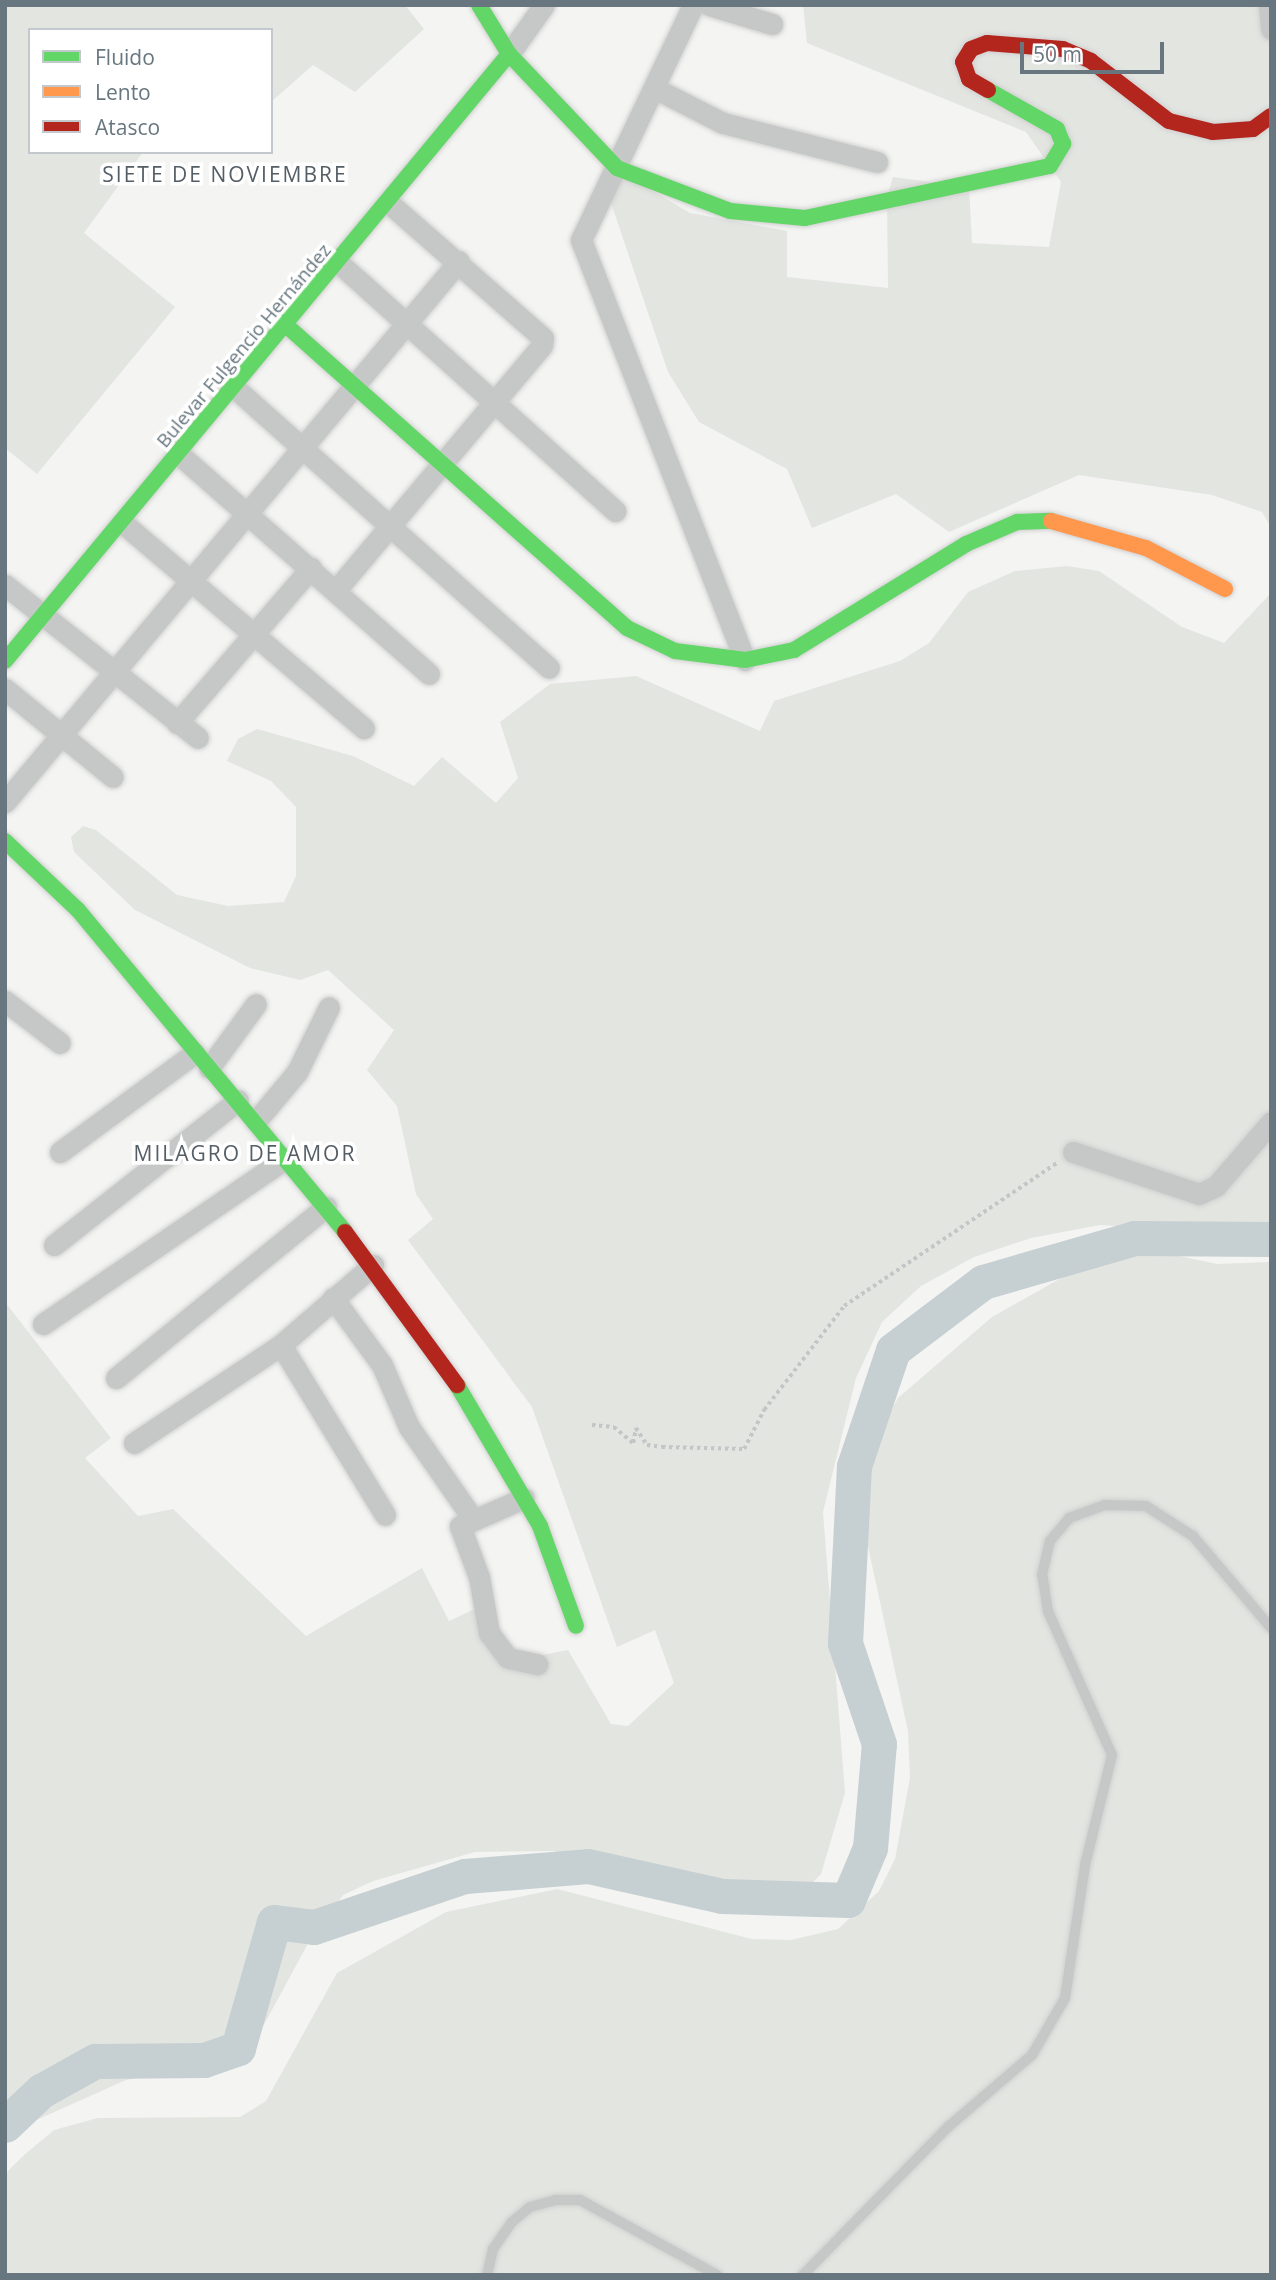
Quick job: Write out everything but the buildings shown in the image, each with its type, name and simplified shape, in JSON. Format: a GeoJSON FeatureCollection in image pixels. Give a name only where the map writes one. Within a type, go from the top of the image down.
{"type":"FeatureCollection","features":[{"type":"Feature","properties":{"kind":"street"},"geometry":{"type":"LineString","coordinates":[[479,5],[509,54],[617,168],[717,207],[805,218],[1036,174],[1063,144],[1057,129],[969,79],[963,62],[971,49],[987,43],[1063,49],[1091,61],[1169,121],[1213,132],[1253,129],[1271,116]]}},
{"type":"Feature","properties":{"kind":"street"},"geometry":{"type":"LineString","coordinates":[[509,54],[544,5]]}},
{"type":"Feature","properties":{"kind":"street"},"geometry":{"type":"LineString","coordinates":[[693,5],[658,90],[581,240],[746,660]]}},
{"type":"Feature","properties":{"kind":"street"},"geometry":{"type":"LineString","coordinates":[[709,5],[772,24]]}},
{"type":"Feature","properties":{"kind":"street"},"geometry":{"type":"LineString","coordinates":[[1269,5],[1271,29]]}},
{"type":"Feature","properties":{"kind":"street","name":"Bulevar Fulgencio Hernández"},"geometry":{"type":"LineString","coordinates":[[5,661],[181,456],[509,54]]}},
{"type":"Feature","properties":{"kind":"street"},"geometry":{"type":"LineString","coordinates":[[658,90],[723,123],[877,162]]}},
{"type":"Feature","properties":{"kind":"street"},"geometry":{"type":"LineString","coordinates":[[336,590],[495,402],[543,338],[459,261],[389,203]]}},
{"type":"Feature","properties":{"kind":"street"},"geometry":{"type":"LineString","coordinates":[[5,802],[190,579],[305,450],[459,261]]}},
{"type":"Feature","properties":{"kind":"street"},"geometry":{"type":"LineString","coordinates":[[340,264],[615,511]]}},
{"type":"Feature","properties":{"kind":"street"},"geometry":{"type":"LineString","coordinates":[[288,327],[627,628],[674,651],[746,660],[793,650],[838,628],[966,544],[1017,522],[1073,524],[1146,548],[1225,589]]}},
{"type":"Feature","properties":{"kind":"street"},"geometry":{"type":"LineString","coordinates":[[236,389],[549,668]]}},
{"type":"Feature","properties":{"kind":"street"},"geometry":{"type":"LineString","coordinates":[[181,456],[429,674]]}},
{"type":"Feature","properties":{"kind":"street"},"geometry":{"type":"LineString","coordinates":[[124,524],[364,728]]}},
{"type":"Feature","properties":{"kind":"street"},"geometry":{"type":"LineString","coordinates":[[177,723],[256,636],[311,568]]}},
{"type":"Feature","properties":{"kind":"street"},"geometry":{"type":"LineString","coordinates":[[5,585],[198,738]]}},
{"type":"Feature","properties":{"kind":"street"},"geometry":{"type":"LineString","coordinates":[[5,689],[113,777]]}},
{"type":"Feature","properties":{"kind":"street"},"geometry":{"type":"LineString","coordinates":[[5,841],[78,910],[373,1265],[486,1427],[524,1498],[576,1626]]}},
{"type":"Feature","properties":{"kind":"street"},"geometry":{"type":"LineString","coordinates":[[5,1001],[60,1043]]}},
{"type":"Feature","properties":{"kind":"street"},"geometry":{"type":"LineString","coordinates":[[60,1152],[202,1061],[256,1004]]}},
{"type":"Feature","properties":{"kind":"street"},"geometry":{"type":"LineString","coordinates":[[256,1121],[297,1072],[329,1007]]}},
{"type":"Feature","properties":{"kind":"street"},"geometry":{"type":"LineString","coordinates":[[54,1245],[238,1100]]}},
{"type":"Feature","properties":{"kind":"street"},"geometry":{"type":"LineString","coordinates":[[1073,1152],[1199,1194],[1216,1186],[1271,1122]]}},
{"type":"Feature","properties":{"kind":"street"},"geometry":{"type":"LineString","coordinates":[[43,1324],[285,1159]]}},
{"type":"Feature","properties":{"kind":"street"},"geometry":{"type":"LineString","coordinates":[[116,1378],[326,1207]]}},
{"type":"Feature","properties":{"kind":"street"},"geometry":{"type":"LineString","coordinates":[[134,1443],[281,1345],[373,1265]]}},
{"type":"Feature","properties":{"kind":"street"},"geometry":{"type":"LineString","coordinates":[[333,1298],[382,1365],[409,1427],[473,1519]]}},
{"type":"Feature","properties":{"kind":"street"},"geometry":{"type":"LineString","coordinates":[[281,1345],[385,1515]]}},
{"type":"Feature","properties":{"kind":"street"},"geometry":{"type":"LineString","coordinates":[[524,1498],[460,1526],[479,1577],[489,1633],[508,1658],[537,1664]]}},
{"type":"Feature","properties":{"kind":"lane"},"geometry":{"type":"LineString","coordinates":[[803,2275],[948,2127],[1032,2055],[1065,1998],[1085,1865],[1112,1755],[1048,1611],[1042,1575],[1050,1541],[1069,1518],[1104,1505],[1146,1506],[1193,1536],[1271,1628]]}},
{"type":"Feature","properties":{"kind":"lane"},"geometry":{"type":"LineString","coordinates":[[487,2275],[493,2249],[512,2222],[530,2207],[556,2200],[580,2200],[717,2275]]}},
{"type":"Feature","properties":{"kind":"path"},"geometry":{"type":"LineString","coordinates":[[592,1425],[614,1426],[633,1443],[636,1428],[647,1445],[744,1448],[764,1410],[844,1306],[1073,1152]]}},
{"type":"Feature","properties":{"kind":"shaded area"},"geometry":{"type":"Polygon","coordinates":[[[5,5],[405,5],[424,29],[355,92],[313,65],[273,100],[273,28],[28,28],[28,154],[142,154],[84,233],[175,307],[37,474],[5,448],[5,5]]]}},
{"type":"Feature","properties":{"kind":"shaded area"},"geometry":{"type":"Polygon","coordinates":[[[803,5],[1271,5],[1271,527],[1262,512],[1212,495],[1079,475],[949,532],[896,494],[812,528],[787,469],[699,422],[668,372],[607,191],[623,173],[690,213],[787,231],[787,277],[888,288],[887,197],[893,177],[969,187],[972,243],[1049,247],[1061,182],[1026,132],[807,43],[803,5]]]}},
{"type":"Feature","properties":{"kind":"shaded area"},"geometry":{"type":"Polygon","coordinates":[[[1067,566],[1099,571],[1182,627],[1224,643],[1271,593],[1271,1236],[1100,1225],[1031,1238],[974,1257],[921,1286],[882,1322],[856,1378],[823,1512],[845,1793],[821,1874],[799,1896],[645,1874],[553,1851],[475,1852],[373,1881],[343,1895],[311,1938],[254,2043],[186,2069],[126,2080],[5,2134],[5,1302],[111,1438],[85,1458],[138,1516],[173,1509],[306,1636],[422,1568],[449,1621],[479,1607],[506,1662],[568,1650],[611,1724],[628,1726],[674,1683],[655,1630],[617,1647],[532,1407],[408,1240],[433,1219],[416,1194],[397,1106],[367,1070],[394,1030],[328,970],[300,980],[250,968],[135,910],[74,852],[71,837],[83,826],[96,830],[177,895],[228,906],[284,902],[296,876],[296,807],[271,781],[227,761],[238,739],[257,729],[353,756],[414,786],[442,757],[496,803],[518,778],[500,722],[550,684],[636,676],[760,731],[774,701],[900,661],[929,643],[968,592],[1015,571],[1067,566]]]}},
{"type":"Feature","properties":{"kind":"shaded area"},"geometry":{"type":"Polygon","coordinates":[[[1165,1253],[1217,1264],[1271,1262],[1271,2275],[5,2275],[5,2174],[54,2130],[98,2118],[240,2117],[266,2101],[337,1973],[446,1912],[557,1889],[752,1939],[791,1940],[838,1929],[879,1891],[895,1859],[910,1778],[908,1731],[854,1482],[898,1398],[992,1317],[1102,1255],[1165,1253]]]}},
{"type":"Feature","properties":{"kind":"waterway"},"geometry":{"type":"LineString","coordinates":[[5,2125],[41,2091],[95,2061],[204,2060],[238,2048],[274,1922],[314,1927],[465,1876],[588,1866],[722,1896],[848,1900],[870,1848],[879,1744],[845,1643],[854,1466],[893,1350],[983,1282],[1134,1238],[1271,1239]]}},
{"type":"Feature","properties":{"kind":"traffic: fast"},"geometry":{"type":"LineString","coordinates":[[479,5],[509,54],[617,168],[730,211],[805,218],[1050,166],[1063,144],[1057,129],[988,90]]}},
{"type":"Feature","properties":{"kind":"traffic: fast"},"geometry":{"type":"LineString","coordinates":[[5,661],[509,54]]}},
{"type":"Feature","properties":{"kind":"traffic: fast"},"geometry":{"type":"LineString","coordinates":[[288,327],[627,628],[675,651],[745,660],[794,650],[966,544],[1017,522],[1051,521]]}},
{"type":"Feature","properties":{"kind":"traffic: fast"},"geometry":{"type":"LineString","coordinates":[[5,841],[78,910],[345,1232]]}},
{"type":"Feature","properties":{"kind":"traffic: fast"},"geometry":{"type":"LineString","coordinates":[[457,1385],[540,1526],[576,1626]]}},
{"type":"Feature","properties":{"kind":"traffic: slow"},"geometry":{"type":"LineString","coordinates":[[1051,521],[1146,548],[1225,589]]}},
{"type":"Feature","properties":{"kind":"traffic: jam"},"geometry":{"type":"LineString","coordinates":[[988,90],[969,79],[963,62],[971,49],[987,43],[1063,49],[1091,61],[1169,121],[1213,132],[1253,129],[1271,116]]}},
{"type":"Feature","properties":{"kind":"traffic: jam"},"geometry":{"type":"LineString","coordinates":[[345,1232],[457,1385]]}},
{"type":"Feature","properties":{"kind":"district","name":"SIETE DE NOVIEMBRE"},"geometry":{"type":"Point","coordinates":[225,174]}},
{"type":"Feature","properties":{"kind":"district","name":"MILAGRO DE AMOR"},"geometry":{"type":"Point","coordinates":[245,1153]}}]}
